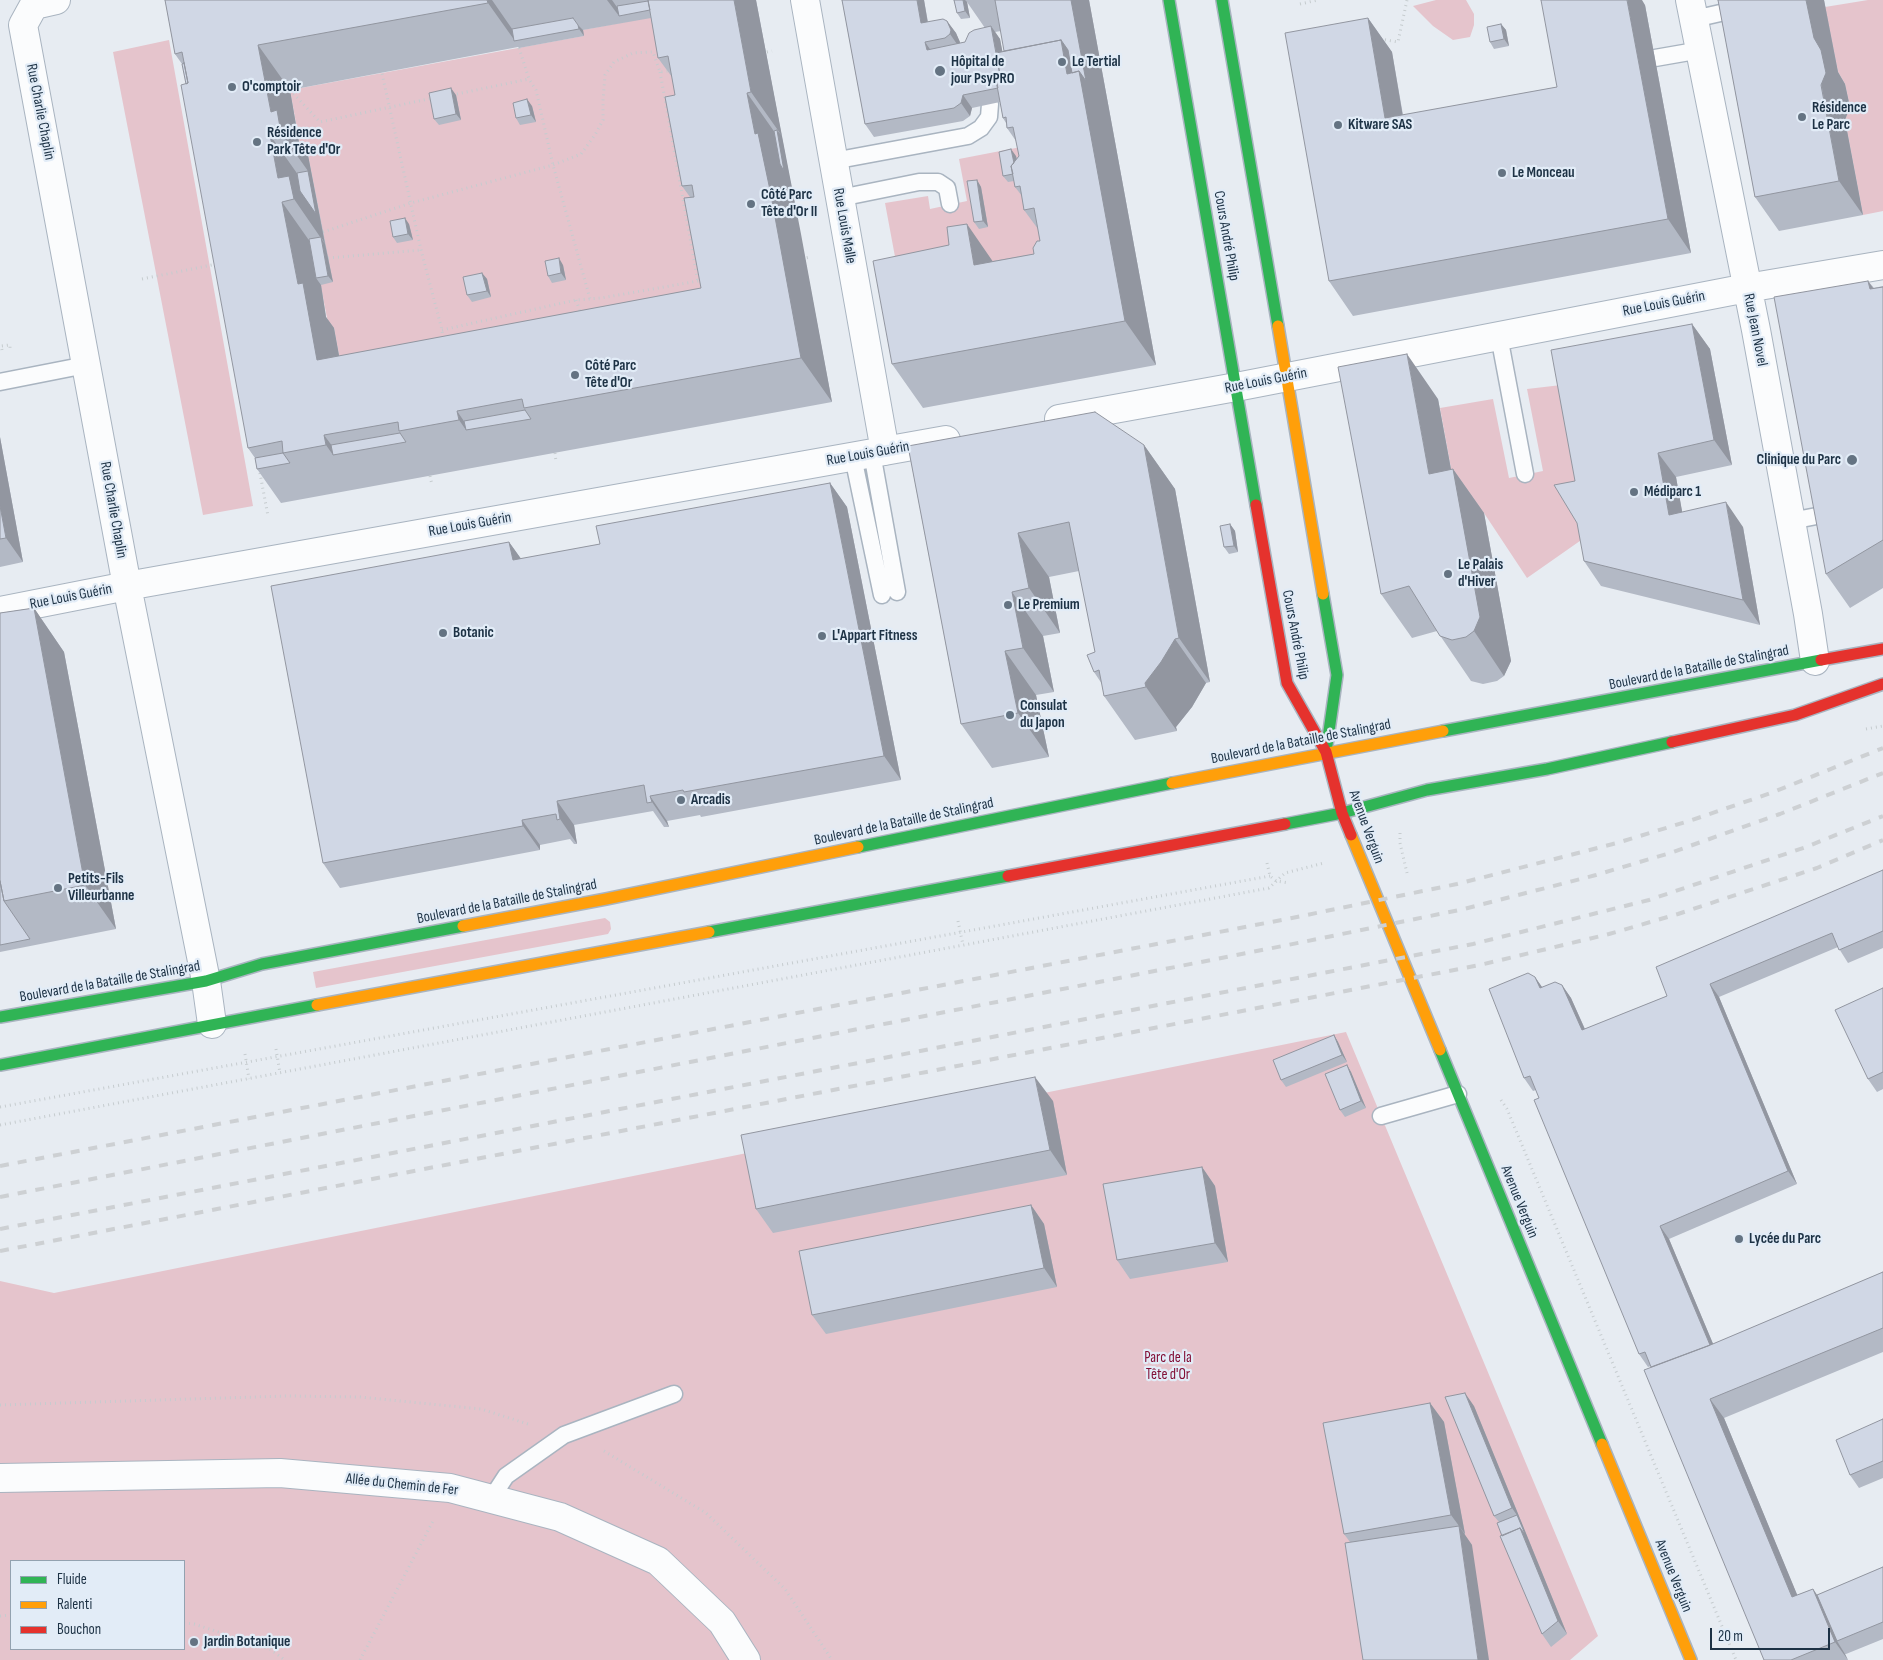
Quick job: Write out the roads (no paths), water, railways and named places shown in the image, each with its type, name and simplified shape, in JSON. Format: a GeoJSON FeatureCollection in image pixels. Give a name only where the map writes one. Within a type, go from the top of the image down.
{"type":"FeatureCollection","features":[{"type":"Feature","properties":{"kind":"main road","name":"Cours André Philip"},"geometry":{"type":"LineString","coordinates":[[1170,0],[1287,683],[1326,752]]}},
{"type":"Feature","properties":{"kind":"main road"},"geometry":{"type":"LineString","coordinates":[[1222,0],[1337,675],[1326,752]]}},
{"type":"Feature","properties":{"kind":"main road","name":"Boulevard de la Bataille de Stalingrad"},"geometry":{"type":"LineString","coordinates":[[0,1017],[206,981],[262,964],[606,899],[1326,752],[1883,649]]}},
{"type":"Feature","properties":{"kind":"main road"},"geometry":{"type":"LineString","coordinates":[[0,1065],[1342,813],[1426,790],[1547,769],[1795,715],[1883,684]]}},
{"type":"Feature","properties":{"kind":"main road","name":"Avenue Verguin"},"geometry":{"type":"LineString","coordinates":[[1326,752],[1342,813],[1691,1660]]}},
{"type":"Feature","properties":{"kind":"street","name":"Rue Charlie Chaplin"},"geometry":{"type":"LineString","coordinates":[[56,0],[34,5],[23,25],[126,586],[206,981],[212,1024]]}},
{"type":"Feature","properties":{"kind":"street","name":"Rue Louis Malle"},"geometry":{"type":"LineString","coordinates":[[805,0],[840,198],[870,454]]}},
{"type":"Feature","properties":{"kind":"street","name":"Rue Jean Novel"},"geometry":{"type":"LineString","coordinates":[[1692,10],[1791,521],[1815,661]]}},
{"type":"Feature","properties":{"kind":"street","name":"Rue Louis Guérin"},"geometry":{"type":"LineString","coordinates":[[1032,424],[1236,387],[1746,288],[1883,265]]}},
{"type":"Feature","properties":{"kind":"street","name":"Rue Louis Guérin"},"geometry":{"type":"LineString","coordinates":[[0,611],[126,586],[973,435]]}},
{"type":"Feature","properties":{"kind":"street","name":"Allée du Chemin de Fer"},"geometry":{"type":"LineString","coordinates":[[0,1478],[280,1473],[450,1488],[560,1517],[658,1562],[722,1622],[746,1660]]}},
{"type":"Feature","properties":{"kind":"lane"},"geometry":{"type":"LineString","coordinates":[[1692,10],[1738,10]]}},
{"type":"Feature","properties":{"kind":"lane"},"geometry":{"type":"LineString","coordinates":[[1655,58],[1701,50]]}},
{"type":"Feature","properties":{"kind":"lane"},"geometry":{"type":"LineString","coordinates":[[833,161],[968,136],[981,128],[989,117],[990,104]]}},
{"type":"Feature","properties":{"kind":"lane"},"geometry":{"type":"LineString","coordinates":[[840,198],[919,182],[938,182],[947,188],[950,204]]}},
{"type":"Feature","properties":{"kind":"lane"},"geometry":{"type":"LineString","coordinates":[[1499,336],[1524,474]]}},
{"type":"Feature","properties":{"kind":"lane"},"geometry":{"type":"LineString","coordinates":[[0,382],[86,365]]}},
{"type":"Feature","properties":{"kind":"lane"},"geometry":{"type":"LineString","coordinates":[[870,454],[889,594]]}},
{"type":"Feature","properties":{"kind":"lane"},"geometry":{"type":"LineString","coordinates":[[1791,521],[1832,512]]}},
{"type":"Feature","properties":{"kind":"lane"},"geometry":{"type":"LineString","coordinates":[[1381,1116],[1458,1094]]}},
{"type":"Feature","properties":{"kind":"lane"},"geometry":{"type":"LineString","coordinates":[[492,1499],[506,1476],[564,1435],[674,1394]]}},
{"type":"Feature","properties":{"kind":"railway"},"geometry":{"type":"LineString","coordinates":[[0,1166],[1292,918],[1457,884],[1617,843],[1692,820],[1771,793],[1883,748]]}},
{"type":"Feature","properties":{"kind":"railway"},"geometry":{"type":"LineString","coordinates":[[0,1197],[1464,909],[1596,875],[1670,853],[1780,814],[1883,773]]}},
{"type":"Feature","properties":{"kind":"railway"},"geometry":{"type":"LineString","coordinates":[[0,1229],[1473,944],[1649,900],[1806,847],[1883,816]]}},
{"type":"Feature","properties":{"kind":"railway"},"geometry":{"type":"LineString","coordinates":[[0,1251],[1480,965],[1609,934],[1678,914],[1817,868],[1883,840]]}},
{"type":"Feature","properties":{"kind":"place","name":"Le Tertial"},"geometry":{"type":"Point","coordinates":[1062,62]}},
{"type":"Feature","properties":{"kind":"place","name":"Hôpital de jour PsyPRO"},"geometry":{"type":"Point","coordinates":[940,71]}},
{"type":"Feature","properties":{"kind":"place","name":"O'comptoir"},"geometry":{"type":"Point","coordinates":[232,87]}},
{"type":"Feature","properties":{"kind":"place","name":"Résidence Le Parc"},"geometry":{"type":"Point","coordinates":[1802,117]}},
{"type":"Feature","properties":{"kind":"place","name":"Kitware SAS"},"geometry":{"type":"Point","coordinates":[1338,125]}},
{"type":"Feature","properties":{"kind":"place","name":"Résidence Park Tête d'Or"},"geometry":{"type":"Point","coordinates":[257,142]}},
{"type":"Feature","properties":{"kind":"place","name":"Le Monceau"},"geometry":{"type":"Point","coordinates":[1502,173]}},
{"type":"Feature","properties":{"kind":"place","name":"Côté Parc Tête d'Or II"},"geometry":{"type":"Point","coordinates":[751,204]}},
{"type":"Feature","properties":{"kind":"place","name":"Côté Parc Tête d'Or"},"geometry":{"type":"Point","coordinates":[575,375]}},
{"type":"Feature","properties":{"kind":"place","name":"Clinique du Parc"},"geometry":{"type":"Point","coordinates":[1852,460]}},
{"type":"Feature","properties":{"kind":"place","name":"Médiparc 1"},"geometry":{"type":"Point","coordinates":[1634,492]}},
{"type":"Feature","properties":{"kind":"place","name":"Le Palais d'Hiver"},"geometry":{"type":"Point","coordinates":[1448,574]}},
{"type":"Feature","properties":{"kind":"place","name":"Le Premium"},"geometry":{"type":"Point","coordinates":[1008,605]}},
{"type":"Feature","properties":{"kind":"place","name":"Botanic"},"geometry":{"type":"Point","coordinates":[443,633]}},
{"type":"Feature","properties":{"kind":"place","name":"L'Appart Fitness"},"geometry":{"type":"Point","coordinates":[822,636]}},
{"type":"Feature","properties":{"kind":"place","name":"Consulat du Japon"},"geometry":{"type":"Point","coordinates":[1010,715]}},
{"type":"Feature","properties":{"kind":"place","name":"Arcadis"},"geometry":{"type":"Point","coordinates":[681,800]}},
{"type":"Feature","properties":{"kind":"place","name":"Petits-Fils Villeurbanne"},"geometry":{"type":"Point","coordinates":[58,888]}},
{"type":"Feature","properties":{"kind":"place","name":"Lycée du Parc"},"geometry":{"type":"Point","coordinates":[1739,1239]}},
{"type":"Feature","properties":{"kind":"place","name":"Jardin Botanique"},"geometry":{"type":"Point","coordinates":[194,1642]}},
{"type":"Feature","properties":{"kind":"park label","name":"Parc de la Tête d'Or"},"geometry":{"type":"Point","coordinates":[1168,1366]}}]}
